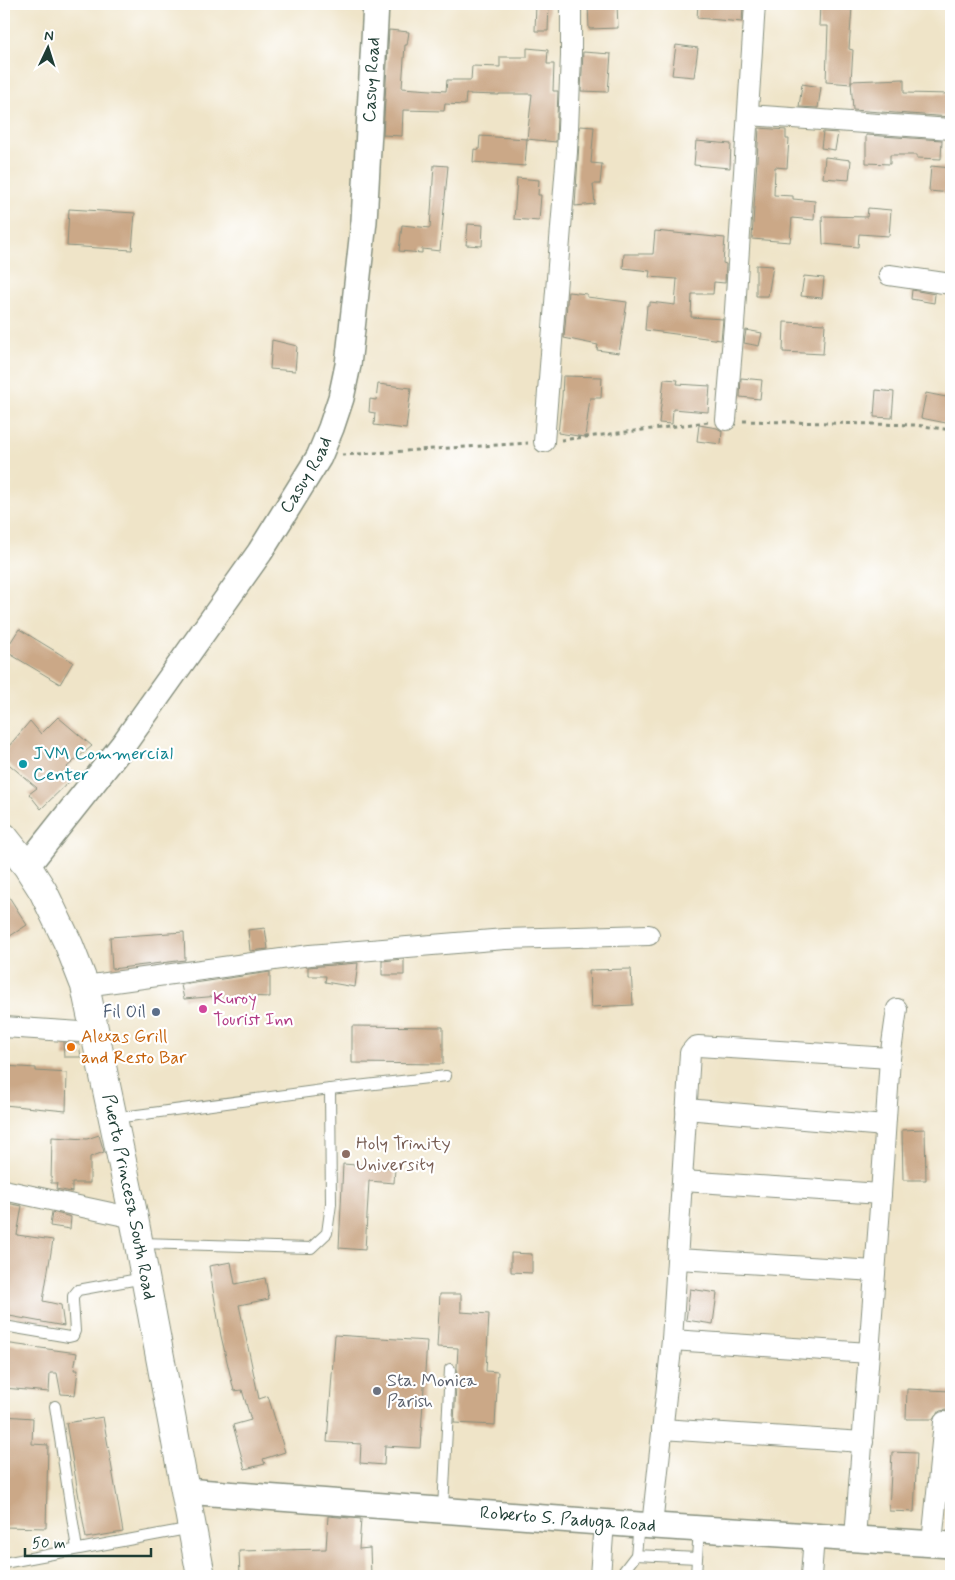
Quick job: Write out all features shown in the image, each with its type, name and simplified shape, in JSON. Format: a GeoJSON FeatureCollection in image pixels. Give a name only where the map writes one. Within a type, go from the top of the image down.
{"type":"FeatureCollection","features":[{"type":"Feature","properties":{"kind":"main road","name":"Puerto Princesa South Road"},"geometry":{"type":"LineString","coordinates":[[4,839],[27,866],[43,891],[69,946],[85,986],[114,1118],[201,1576]]}},
{"type":"Feature","properties":{"kind":"street","name":"Casuy Road"},"geometry":{"type":"LineString","coordinates":[[27,866],[123,745],[255,560],[319,457],[331,428],[341,398],[348,365],[364,221],[376,4]]}},
{"type":"Feature","properties":{"kind":"street"},"geometry":{"type":"LineString","coordinates":[[544,442],[567,152],[571,56],[570,4]]}},
{"type":"Feature","properties":{"kind":"street"},"geometry":{"type":"LineString","coordinates":[[726,420],[755,4]]}},
{"type":"Feature","properties":{"kind":"street"},"geometry":{"type":"LineString","coordinates":[[748,115],[951,129]]}},
{"type":"Feature","properties":{"kind":"street"},"geometry":{"type":"LineString","coordinates":[[889,275],[951,284]]}},
{"type":"Feature","properties":{"kind":"street"},"geometry":{"type":"LineString","coordinates":[[85,986],[310,955],[505,939],[649,935]]}},
{"type":"Feature","properties":{"kind":"street"},"geometry":{"type":"LineString","coordinates":[[855,1538],[890,1058],[896,1009]]}},
{"type":"Feature","properties":{"kind":"street"},"geometry":{"type":"LineString","coordinates":[[4,1027],[96,1033]]}},
{"type":"Feature","properties":{"kind":"street"},"geometry":{"type":"LineString","coordinates":[[645,1526],[662,1429],[672,1340],[690,1053],[694,1047],[698,1046],[890,1058]]}},
{"type":"Feature","properties":{"kind":"street"},"geometry":{"type":"LineString","coordinates":[[686,1109],[885,1126]]}},
{"type":"Feature","properties":{"kind":"street"},"geometry":{"type":"LineString","coordinates":[[683,1181],[881,1194]]}},
{"type":"Feature","properties":{"kind":"street"},"geometry":{"type":"LineString","coordinates":[[4,1190],[136,1231]]}},
{"type":"Feature","properties":{"kind":"street"},"geometry":{"type":"LineString","coordinates":[[678,1259],[875,1271]]}},
{"type":"Feature","properties":{"kind":"street"},"geometry":{"type":"LineString","coordinates":[[672,1340],[869,1354]]}},
{"type":"Feature","properties":{"kind":"street"},"geometry":{"type":"LineString","coordinates":[[942,1544],[944,1422]]}},
{"type":"Feature","properties":{"kind":"street"},"geometry":{"type":"LineString","coordinates":[[662,1429],[863,1442]]}},
{"type":"Feature","properties":{"kind":"street","name":"Roberto S. Paduga Road"},"geometry":{"type":"LineString","coordinates":[[185,1491],[645,1526],[942,1544]]}},
{"type":"Feature","properties":{"kind":"street"},"geometry":{"type":"LineString","coordinates":[[600,1576],[604,1522]]}},
{"type":"Feature","properties":{"kind":"street"},"geometry":{"type":"LineString","coordinates":[[811,1576],[814,1536]]}},
{"type":"Feature","properties":{"kind":"lane"},"geometry":{"type":"LineString","coordinates":[[114,1118],[330,1089],[446,1076]]}},
{"type":"Feature","properties":{"kind":"lane"},"geometry":{"type":"LineString","coordinates":[[136,1231],[311,1248],[327,1233],[331,1204],[330,1089]]}},
{"type":"Feature","properties":{"kind":"lane"},"geometry":{"type":"LineString","coordinates":[[4,1326],[69,1337],[73,1336],[75,1331],[73,1296],[78,1290],[145,1278]]}},
{"type":"Feature","properties":{"kind":"lane"},"geometry":{"type":"LineString","coordinates":[[443,1510],[450,1369]]}},
{"type":"Feature","properties":{"kind":"lane"},"geometry":{"type":"LineString","coordinates":[[55,1406],[77,1549]]}},
{"type":"Feature","properties":{"kind":"lane"},"geometry":{"type":"LineString","coordinates":[[620,1576],[636,1555],[645,1526]]}},
{"type":"Feature","properties":{"kind":"lane"},"geometry":{"type":"LineString","coordinates":[[4,1563],[192,1528]]}},
{"type":"Feature","properties":{"kind":"lane"},"geometry":{"type":"LineString","coordinates":[[696,1576],[699,1529]]}},
{"type":"Feature","properties":{"kind":"lane"},"geometry":{"type":"LineString","coordinates":[[636,1555],[697,1558]]}},
{"type":"Feature","properties":{"kind":"path"},"geometry":{"type":"LineString","coordinates":[[319,457],[544,442],[726,420],[916,425],[951,430]]}},
{"type":"Feature","properties":{"kind":"building"},"geometry":{"type":"Polygon","coordinates":[[[536,4],[549,4],[548,31],[535,31],[536,4]]]}},
{"type":"Feature","properties":{"kind":"building"},"geometry":{"type":"Polygon","coordinates":[[[588,4],[617,4],[618,28],[589,29],[588,4]]]}},
{"type":"Feature","properties":{"kind":"building"},"geometry":{"type":"Polygon","coordinates":[[[698,4],[743,6],[742,22],[697,18],[698,4]]]}},
{"type":"Feature","properties":{"kind":"building"},"geometry":{"type":"Polygon","coordinates":[[[820,4],[852,7],[849,49],[853,50],[851,84],[826,82],[828,26],[819,26],[820,4]]]}},
{"type":"Feature","properties":{"kind":"building"},"geometry":{"type":"Polygon","coordinates":[[[389,30],[409,32],[407,45],[405,45],[402,88],[446,91],[447,80],[471,80],[472,66],[500,67],[500,57],[527,57],[527,48],[548,50],[547,64],[554,64],[553,91],[558,91],[556,142],[527,139],[532,94],[466,94],[465,105],[445,104],[444,111],[403,110],[402,136],[383,135],[389,30]]]}},
{"type":"Feature","properties":{"kind":"building"},"geometry":{"type":"Polygon","coordinates":[[[676,45],[698,48],[694,77],[672,75],[676,45]]]}},
{"type":"Feature","properties":{"kind":"building"},"geometry":{"type":"Polygon","coordinates":[[[583,52],[611,54],[608,92],[581,91],[583,52]]]}},
{"type":"Feature","properties":{"kind":"building"},"geometry":{"type":"Polygon","coordinates":[[[904,79],[904,93],[951,94],[951,117],[853,110],[851,81],[904,79]]]}},
{"type":"Feature","properties":{"kind":"building"},"geometry":{"type":"Polygon","coordinates":[[[802,84],[821,87],[818,108],[799,107],[802,84]]]}},
{"type":"Feature","properties":{"kind":"building"},"geometry":{"type":"Polygon","coordinates":[[[580,126],[594,127],[591,163],[602,164],[600,184],[593,184],[595,204],[575,206],[580,126]]]}},
{"type":"Feature","properties":{"kind":"building"},"geometry":{"type":"Polygon","coordinates":[[[759,128],[786,130],[786,139],[789,139],[787,168],[775,167],[774,195],[793,196],[793,199],[815,201],[814,220],[792,218],[790,242],[752,239],[759,128]]]}},
{"type":"Feature","properties":{"kind":"building"},"geometry":{"type":"Polygon","coordinates":[[[823,132],[838,133],[835,150],[821,148],[823,132]]]}},
{"type":"Feature","properties":{"kind":"building"},"geometry":{"type":"Polygon","coordinates":[[[866,135],[942,140],[941,159],[917,158],[917,155],[890,155],[890,164],[866,163],[866,135]]]}},
{"type":"Feature","properties":{"kind":"building"},"geometry":{"type":"Polygon","coordinates":[[[480,136],[527,139],[525,166],[473,162],[474,149],[479,150],[480,136]]]}},
{"type":"Feature","properties":{"kind":"building"},"geometry":{"type":"Polygon","coordinates":[[[696,141],[731,144],[730,168],[694,165],[696,141]]]}},
{"type":"Feature","properties":{"kind":"building"},"geometry":{"type":"Polygon","coordinates":[[[825,157],[851,160],[849,180],[823,178],[825,157]]]}},
{"type":"Feature","properties":{"kind":"building"},"geometry":{"type":"Polygon","coordinates":[[[434,165],[448,166],[440,251],[422,249],[422,253],[399,251],[402,225],[430,228],[434,165]]]}},
{"type":"Feature","properties":{"kind":"building"},"geometry":{"type":"Polygon","coordinates":[[[931,166],[951,168],[951,193],[929,191],[931,166]]]}},
{"type":"Feature","properties":{"kind":"building"},"geometry":{"type":"Polygon","coordinates":[[[517,178],[539,180],[538,195],[541,195],[539,221],[514,219],[517,178]]]}},
{"type":"Feature","properties":{"kind":"building"},"geometry":{"type":"Polygon","coordinates":[[[868,208],[891,210],[889,236],[859,234],[858,247],[823,244],[822,216],[867,217],[868,208]]]}},
{"type":"Feature","properties":{"kind":"building"},"geometry":{"type":"Polygon","coordinates":[[[69,209],[135,213],[132,250],[67,246],[69,209]]]}},
{"type":"Feature","properties":{"kind":"building"},"geometry":{"type":"Polygon","coordinates":[[[468,224],[483,225],[482,246],[466,245],[468,224]]]}},
{"type":"Feature","properties":{"kind":"building"},"geometry":{"type":"Polygon","coordinates":[[[655,231],[725,238],[723,263],[726,264],[725,283],[714,282],[713,294],[692,294],[691,317],[723,319],[721,340],[645,330],[647,305],[650,305],[650,302],[675,305],[677,279],[649,277],[650,271],[623,268],[624,254],[653,254],[655,231]]]}},
{"type":"Feature","properties":{"kind":"building"},"geometry":{"type":"Polygon","coordinates":[[[756,265],[773,266],[768,296],[756,296],[756,265]]]}},
{"type":"Feature","properties":{"kind":"building"},"geometry":{"type":"Polygon","coordinates":[[[804,276],[824,278],[822,298],[801,296],[804,276]]]}},
{"type":"Feature","properties":{"kind":"building"},"geometry":{"type":"Polygon","coordinates":[[[912,290],[935,294],[934,303],[911,299],[912,290]]]}},
{"type":"Feature","properties":{"kind":"building"},"geometry":{"type":"Polygon","coordinates":[[[568,292],[587,294],[587,297],[627,302],[619,353],[597,350],[598,345],[564,338],[568,292]]]}},
{"type":"Feature","properties":{"kind":"building"},"geometry":{"type":"Polygon","coordinates":[[[784,322],[825,324],[823,354],[783,352],[784,322]]]}},
{"type":"Feature","properties":{"kind":"building"},"geometry":{"type":"Polygon","coordinates":[[[746,330],[762,333],[759,346],[744,343],[746,330]]]}},
{"type":"Feature","properties":{"kind":"building"},"geometry":{"type":"Polygon","coordinates":[[[272,340],[297,346],[295,371],[270,369],[272,340]]]}},
{"type":"Feature","properties":{"kind":"building"},"geometry":{"type":"Polygon","coordinates":[[[563,376],[602,377],[601,398],[590,398],[585,437],[558,433],[563,376]]]}},
{"type":"Feature","properties":{"kind":"building"},"geometry":{"type":"Polygon","coordinates":[[[741,378],[762,380],[760,399],[740,397],[741,378]]]}},
{"type":"Feature","properties":{"kind":"building"},"geometry":{"type":"Polygon","coordinates":[[[664,379],[678,380],[677,384],[710,386],[708,412],[673,409],[672,424],[659,423],[664,379]]]}},
{"type":"Feature","properties":{"kind":"building"},"geometry":{"type":"Polygon","coordinates":[[[378,384],[411,388],[406,429],[374,425],[375,413],[369,412],[370,399],[376,400],[378,384]]]}},
{"type":"Feature","properties":{"kind":"building"},"geometry":{"type":"Polygon","coordinates":[[[876,390],[894,392],[892,418],[874,417],[876,390]]]}},
{"type":"Feature","properties":{"kind":"building"},"geometry":{"type":"Polygon","coordinates":[[[926,393],[951,398],[951,424],[921,418],[926,393]]]}},
{"type":"Feature","properties":{"kind":"building"},"geometry":{"type":"Polygon","coordinates":[[[699,425],[717,428],[722,431],[721,444],[697,441],[699,425]]]}},
{"type":"Feature","properties":{"kind":"building"},"geometry":{"type":"Polygon","coordinates":[[[19,629],[73,662],[60,684],[5,651],[19,629]]]}},
{"type":"Feature","properties":{"kind":"building","name":"JVM Commercial Center"},"geometry":{"type":"Polygon","coordinates":[[[58,717],[92,746],[67,767],[74,777],[41,809],[29,794],[37,788],[4,760],[4,752],[30,721],[41,734],[58,717]]]}},
{"type":"Feature","properties":{"kind":"building"},"geometry":{"type":"Polygon","coordinates":[[[4,889],[27,925],[4,940],[4,889]]]}},
{"type":"Feature","properties":{"kind":"building"},"geometry":{"type":"Polygon","coordinates":[[[265,928],[268,949],[250,951],[248,930],[265,928]]]}},
{"type":"Feature","properties":{"kind":"building"},"geometry":{"type":"Polygon","coordinates":[[[184,932],[185,960],[112,969],[110,937],[184,932]]]}},
{"type":"Feature","properties":{"kind":"building"},"geometry":{"type":"Polygon","coordinates":[[[404,959],[404,975],[382,975],[382,961],[404,959]]]}},
{"type":"Feature","properties":{"kind":"building"},"geometry":{"type":"Polygon","coordinates":[[[358,963],[355,987],[325,982],[326,976],[308,976],[308,967],[358,963]]]}},
{"type":"Feature","properties":{"kind":"building"},"geometry":{"type":"Polygon","coordinates":[[[631,969],[633,1005],[591,1007],[589,970],[631,969]]]}},
{"type":"Feature","properties":{"kind":"building"},"geometry":{"type":"Polygon","coordinates":[[[270,972],[270,997],[244,996],[244,998],[219,1000],[219,996],[184,999],[181,985],[270,972]]]}},
{"type":"Feature","properties":{"kind":"building"},"geometry":{"type":"Polygon","coordinates":[[[352,1026],[443,1027],[443,1064],[352,1063],[352,1026]]]}},
{"type":"Feature","properties":{"kind":"building","name":"Alexas Grill and Resto Bar"},"geometry":{"type":"Polygon","coordinates":[[[63,1043],[79,1044],[81,1057],[64,1057],[63,1043]]]}},
{"type":"Feature","properties":{"kind":"building"},"geometry":{"type":"Polygon","coordinates":[[[4,1066],[36,1068],[36,1071],[67,1073],[66,1111],[4,1105],[4,1066]]]}},
{"type":"Feature","properties":{"kind":"building"},"geometry":{"type":"Polygon","coordinates":[[[925,1129],[926,1180],[903,1180],[902,1130],[925,1129]]]}},
{"type":"Feature","properties":{"kind":"building"},"geometry":{"type":"Polygon","coordinates":[[[99,1135],[104,1152],[90,1157],[90,1183],[72,1183],[72,1192],[56,1189],[57,1183],[51,1183],[52,1137],[87,1139],[99,1135]]]}},
{"type":"Feature","properties":{"kind":"building"},"geometry":{"type":"Polygon","coordinates":[[[343,1164],[395,1168],[394,1183],[369,1181],[365,1250],[339,1248],[343,1164]]]}},
{"type":"Feature","properties":{"kind":"building"},"geometry":{"type":"Polygon","coordinates":[[[6,1203],[22,1206],[17,1235],[53,1240],[43,1301],[61,1305],[64,1326],[4,1315],[4,1216],[6,1203]]]}},
{"type":"Feature","properties":{"kind":"building"},"geometry":{"type":"Polygon","coordinates":[[[52,1212],[71,1217],[70,1229],[50,1226],[52,1212]]]}},
{"type":"Feature","properties":{"kind":"building"},"geometry":{"type":"Polygon","coordinates":[[[511,1253],[532,1254],[532,1273],[511,1272],[511,1253]]]}},
{"type":"Feature","properties":{"kind":"building"},"geometry":{"type":"Polygon","coordinates":[[[231,1262],[235,1284],[265,1278],[269,1299],[239,1305],[259,1399],[268,1396],[285,1452],[263,1459],[265,1464],[245,1469],[233,1425],[251,1420],[242,1390],[234,1391],[221,1336],[209,1266],[231,1262]]]}},
{"type":"Feature","properties":{"kind":"building"},"geometry":{"type":"Polygon","coordinates":[[[690,1289],[717,1293],[713,1324],[686,1320],[690,1289]]]}},
{"type":"Feature","properties":{"kind":"building"},"geometry":{"type":"Polygon","coordinates":[[[440,1294],[461,1294],[461,1312],[489,1314],[486,1371],[498,1372],[495,1425],[454,1423],[458,1348],[437,1347],[440,1294]]]}},
{"type":"Feature","properties":{"kind":"building","name":"Sta. Monica Parish"},"geometry":{"type":"Polygon","coordinates":[[[335,1335],[427,1341],[420,1448],[385,1446],[384,1465],[360,1463],[361,1444],[327,1442],[335,1335]]]}},
{"type":"Feature","properties":{"kind":"building"},"geometry":{"type":"Polygon","coordinates":[[[4,1343],[77,1353],[74,1370],[78,1370],[75,1395],[61,1394],[57,1373],[50,1373],[49,1392],[4,1388],[4,1343]]]}},
{"type":"Feature","properties":{"kind":"building"},"geometry":{"type":"Polygon","coordinates":[[[907,1389],[951,1391],[951,1413],[946,1410],[940,1411],[933,1419],[906,1419],[907,1389]]]}},
{"type":"Feature","properties":{"kind":"building"},"geometry":{"type":"Polygon","coordinates":[[[4,1416],[33,1418],[32,1444],[48,1445],[46,1528],[4,1527],[4,1416]]]}},
{"type":"Feature","properties":{"kind":"building"},"geometry":{"type":"Polygon","coordinates":[[[103,1417],[123,1532],[86,1538],[66,1423],[103,1417]]]}},
{"type":"Feature","properties":{"kind":"building"},"geometry":{"type":"Polygon","coordinates":[[[892,1452],[917,1453],[914,1512],[889,1511],[892,1452]]]}},
{"type":"Feature","properties":{"kind":"building"},"geometry":{"type":"Polygon","coordinates":[[[328,1516],[361,1519],[359,1549],[370,1548],[371,1576],[240,1576],[239,1551],[326,1549],[328,1516]]]}},
{"type":"Feature","properties":{"kind":"place","name":"JVM Commercial Center"},"geometry":{"type":"Point","coordinates":[23,764]}},
{"type":"Feature","properties":{"kind":"place","name":"Kuroy Tourist Inn"},"geometry":{"type":"Point","coordinates":[203,1009]}},
{"type":"Feature","properties":{"kind":"place","name":"Fil Oil"},"geometry":{"type":"Point","coordinates":[156,1012]}},
{"type":"Feature","properties":{"kind":"place","name":"Alexas Grill and Resto Bar"},"geometry":{"type":"Point","coordinates":[71,1047]}},
{"type":"Feature","properties":{"kind":"place","name":"Holy Trinity University"},"geometry":{"type":"Point","coordinates":[346,1154]}},
{"type":"Feature","properties":{"kind":"place","name":"Sta. Monica Parish"},"geometry":{"type":"Point","coordinates":[377,1391]}}]}
